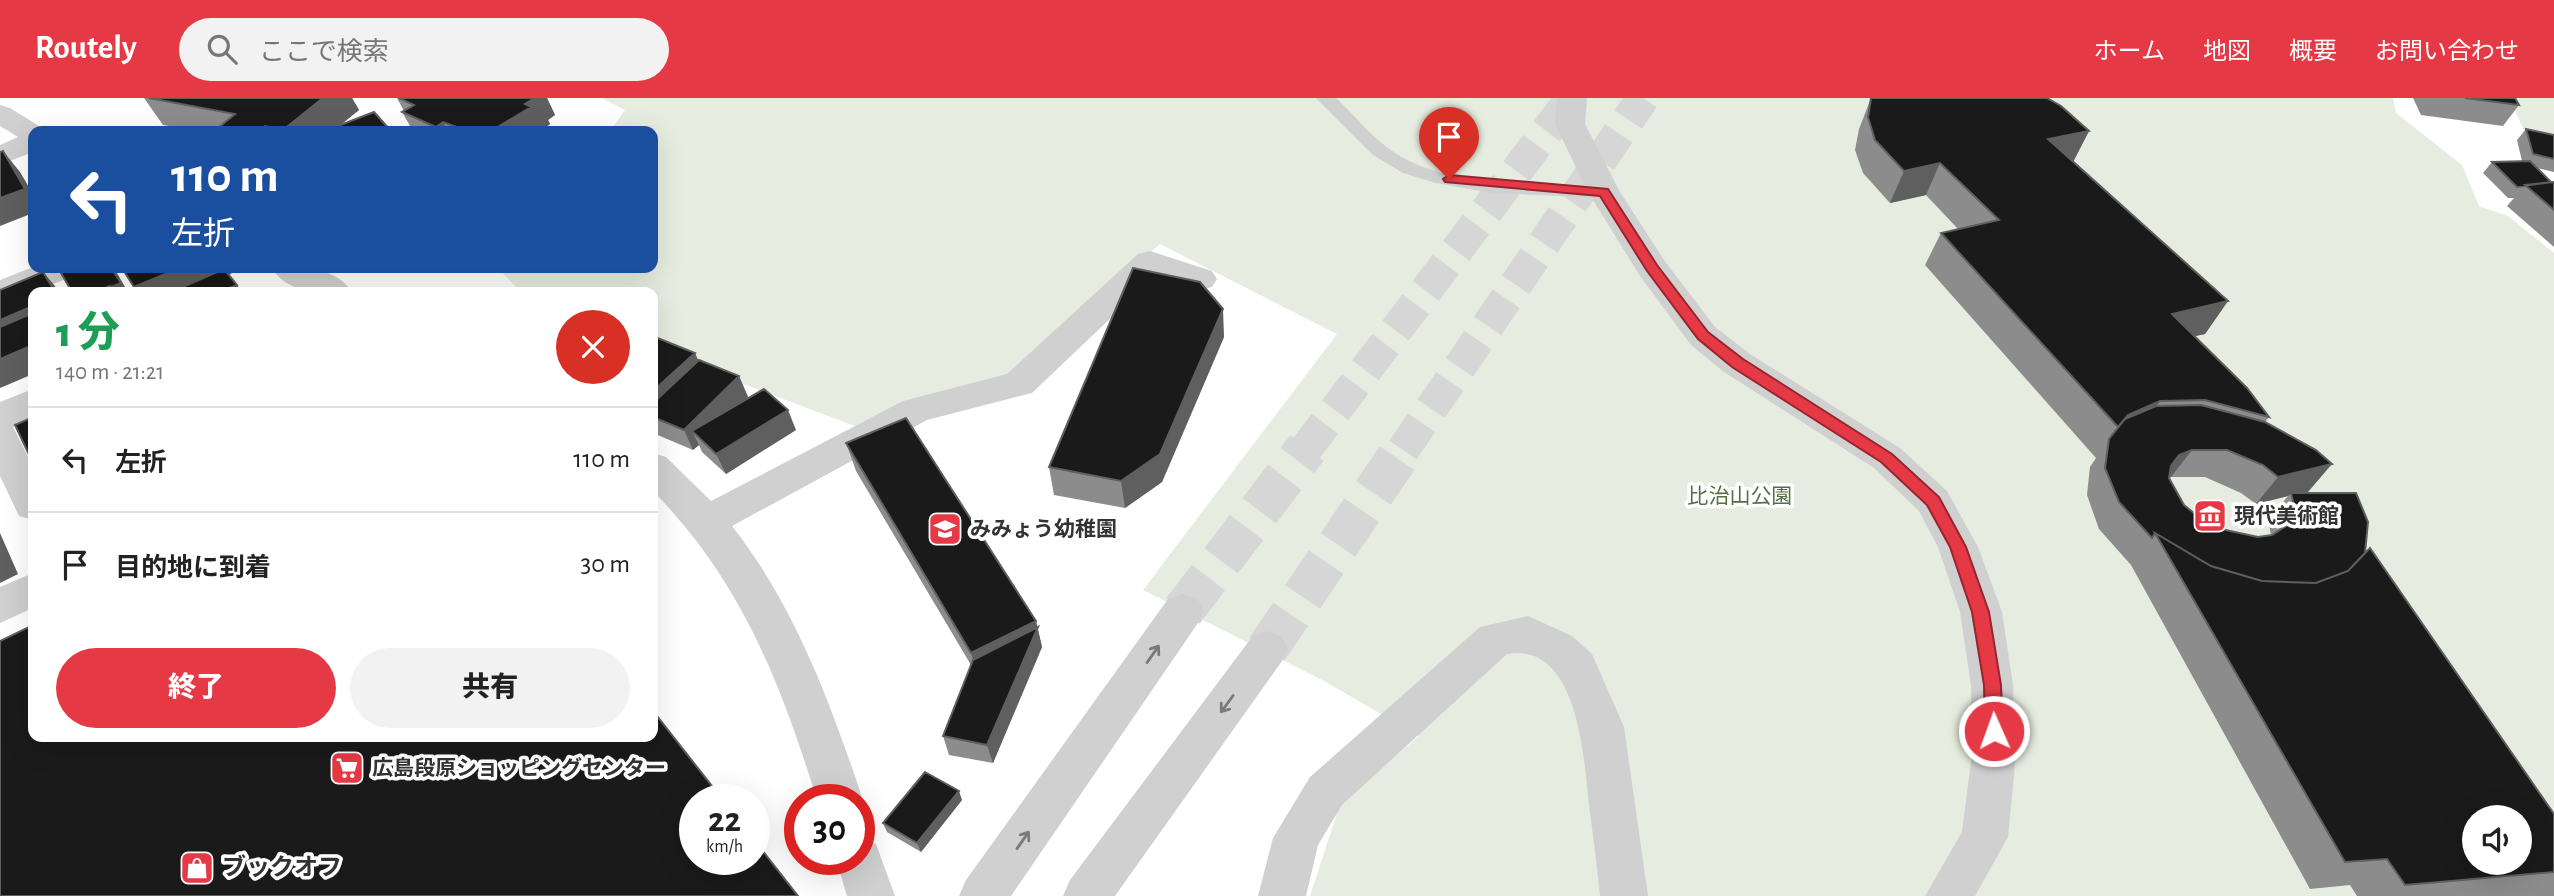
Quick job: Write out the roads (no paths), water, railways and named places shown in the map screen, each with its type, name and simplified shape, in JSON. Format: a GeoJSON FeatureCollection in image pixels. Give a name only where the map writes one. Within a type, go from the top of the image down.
{"type":"FeatureCollection","features":[{"type":"Feature","properties":{"kind":"street"},"geometry":{"type":"LineString","coordinates":[[1572,98],[1570,124],[1604,192],[1652,268],[1703,335],[1737,363],[1887,458],[1933,501],[1958,547],[1981,612],[1992,685],[1994,754],[1985,837],[1949,896]]}},
{"type":"Feature","properties":{"kind":"street"},"geometry":{"type":"LineString","coordinates":[[0,114],[28,130]]}},
{"type":"Feature","properties":{"kind":"street"},"geometry":{"type":"LineString","coordinates":[[0,156],[28,143]]}},
{"type":"Feature","properties":{"kind":"street"},"geometry":{"type":"LineString","coordinates":[[706,522],[916,410],[1019,384],[1150,262],[1200,279]]}},
{"type":"Feature","properties":{"kind":"street"},"geometry":{"type":"LineString","coordinates":[[0,293],[50,273]]}},
{"type":"Feature","properties":{"kind":"street"},"geometry":{"type":"LineString","coordinates":[[279,287],[295,273]]}},
{"type":"Feature","properties":{"kind":"street"},"geometry":{"type":"LineString","coordinates":[[298,273],[325,287]]}},
{"type":"Feature","properties":{"kind":"street"},"geometry":{"type":"LineString","coordinates":[[0,418],[28,404]]}},
{"type":"Feature","properties":{"kind":"street"},"geometry":{"type":"LineString","coordinates":[[0,437],[28,496]]}},
{"type":"Feature","properties":{"kind":"street"},"geometry":{"type":"LineString","coordinates":[[658,472],[706,522],[756,594],[812,712],[835,784]]}},
{"type":"Feature","properties":{"kind":"street"},"geometry":{"type":"LineString","coordinates":[[0,606],[28,592]]}},
{"type":"Feature","properties":{"kind":"street"},"geometry":{"type":"LineString","coordinates":[[983,896],[1183,611]]}},
{"type":"Feature","properties":{"kind":"street"},"geometry":{"type":"LineString","coordinates":[[1282,896],[1296,838],[1326,791],[1495,639],[1528,633],[1557,648],[1577,667],[1602,727],[1624,896]]}},
{"type":"Feature","properties":{"kind":"street"},"geometry":{"type":"LineString","coordinates":[[1087,896],[1267,649]]}},
{"type":"Feature","properties":{"kind":"street"},"geometry":{"type":"LineString","coordinates":[[864,875],[871,896]]}},
{"type":"Feature","properties":{"kind":"lane"},"geometry":{"type":"LineString","coordinates":[[1325,98],[1387,156],[1423,174],[1476,183],[1604,192]]}},
{"type":"Feature","properties":{"kind":"tunnel"},"geometry":{"type":"LineString","coordinates":[[1305,450],[1572,98]]}},
{"type":"Feature","properties":{"kind":"tunnel"},"geometry":{"type":"LineString","coordinates":[[1403,450],[1643,98]]}},
{"type":"Feature","properties":{"kind":"tunnel"},"geometry":{"type":"LineString","coordinates":[[1183,611],[1307,448]]}},
{"type":"Feature","properties":{"kind":"tunnel"},"geometry":{"type":"LineString","coordinates":[[1267,649],[1404,448]]}},
{"type":"Feature","properties":{"kind":"place","name":"現代美術館"},"geometry":{"type":"Point","coordinates":[2210,516]}},
{"type":"Feature","properties":{"kind":"place","name":"みみょう幼稚園"},"geometry":{"type":"Point","coordinates":[945,529]}},
{"type":"Feature","properties":{"kind":"place","name":"広島段原ショッピングセンター"},"geometry":{"type":"Point","coordinates":[347,768]}},
{"type":"Feature","properties":{"kind":"place","name":"ブックオフ"},"geometry":{"type":"Point","coordinates":[197,868]}},
{"type":"Feature","properties":{"kind":"park label","name":"比治山公園"},"geometry":{"type":"Point","coordinates":[1740,496]}}]}
